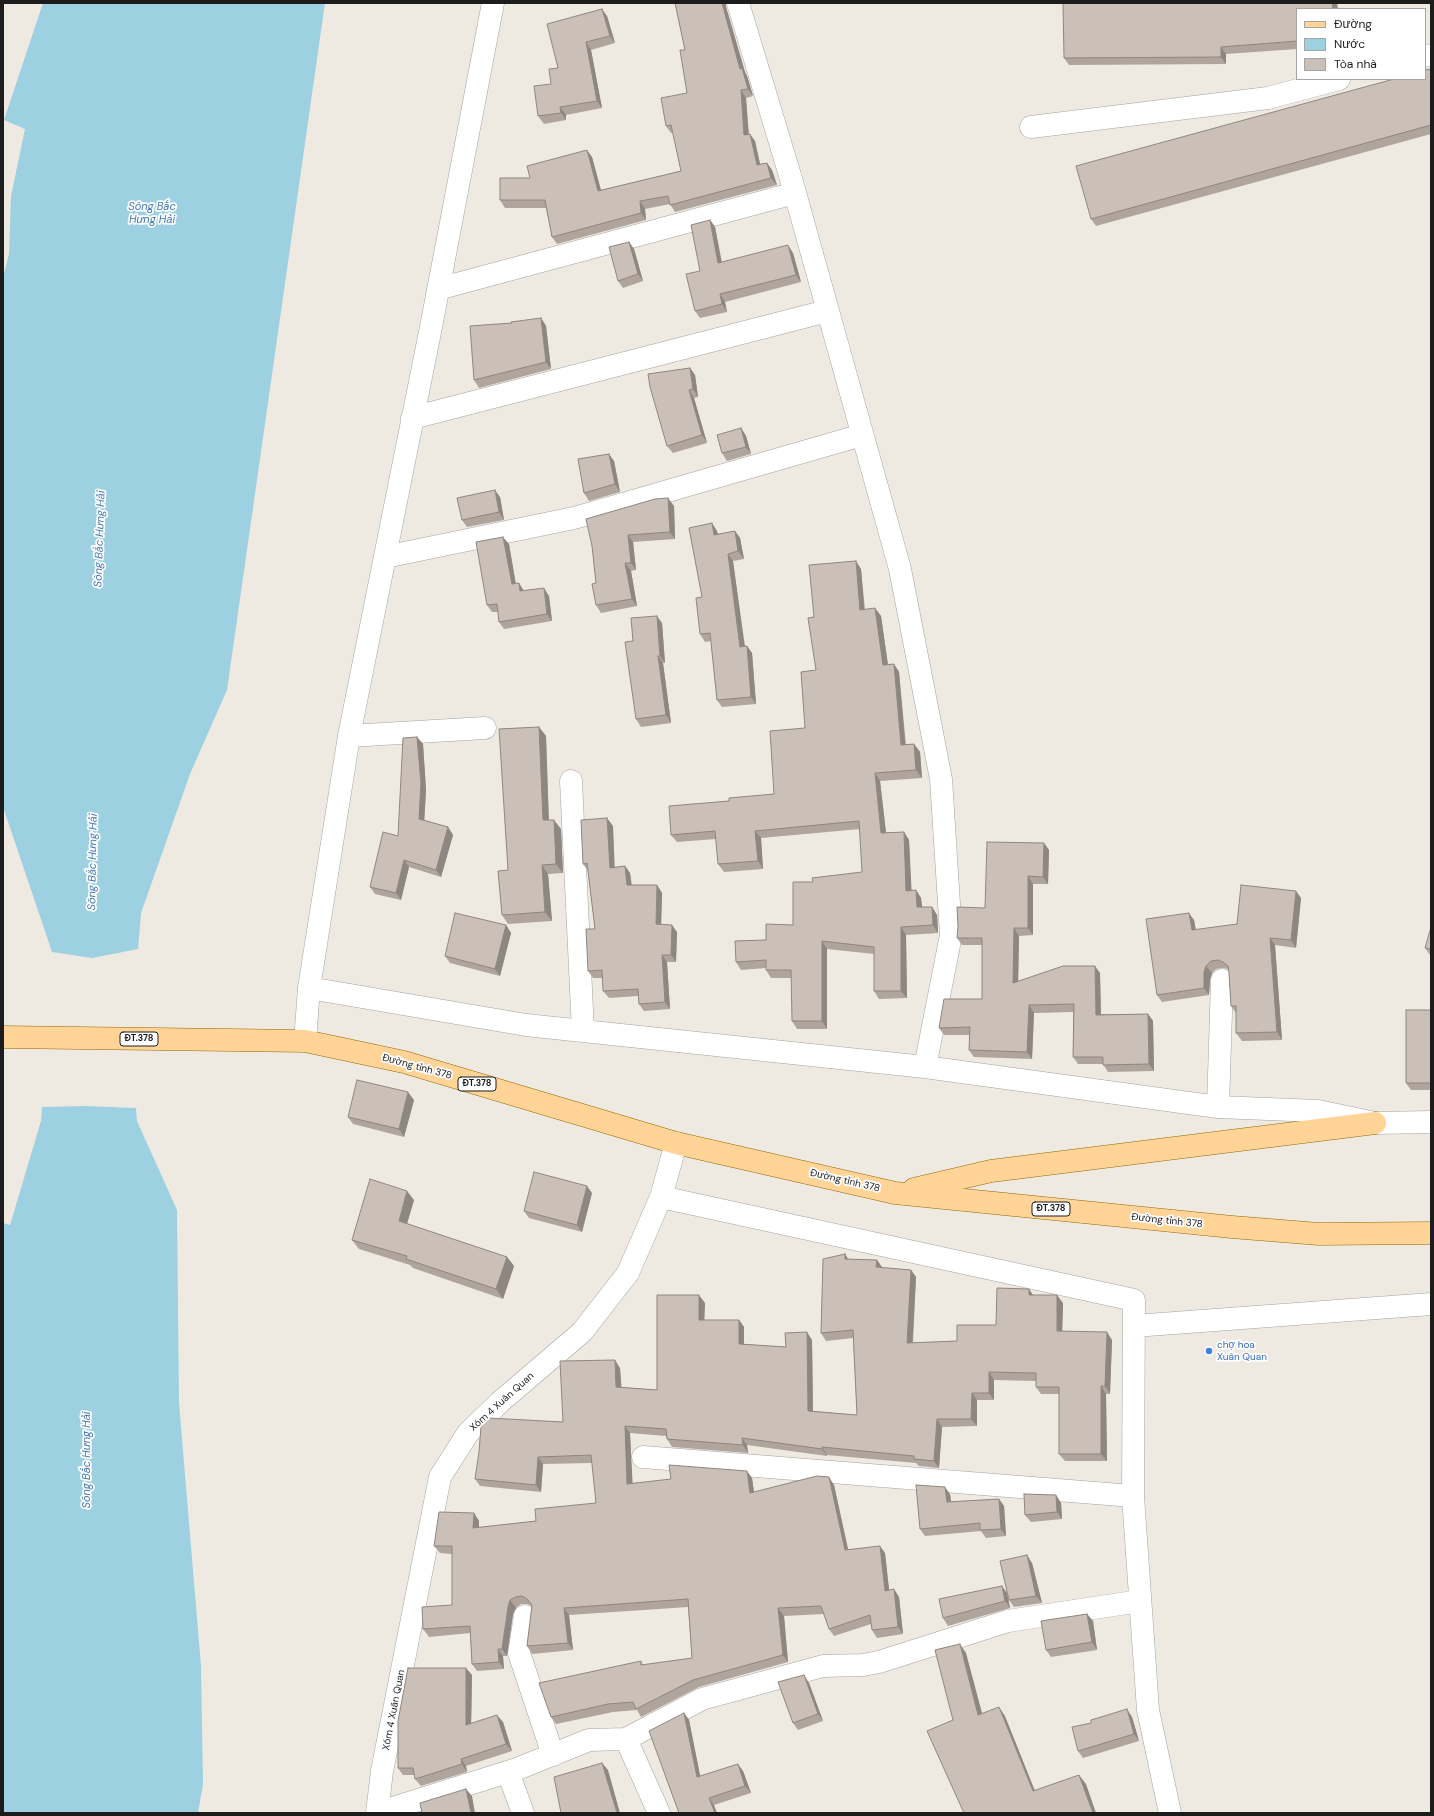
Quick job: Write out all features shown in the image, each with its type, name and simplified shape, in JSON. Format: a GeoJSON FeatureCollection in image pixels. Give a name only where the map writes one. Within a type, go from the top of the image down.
{"type":"FeatureCollection","features":[{"type":"Feature","properties":{"kind":"main road","name":"Đường tỉnh 378"},"geometry":{"type":"LineString","coordinates":[[3,1037],[305,1041],[404,1062],[676,1143],[895,1193],[1232,1228],[1319,1234],[1428,1238]]}},
{"type":"Feature","properties":{"kind":"main road"},"geometry":{"type":"LineString","coordinates":[[895,1193],[991,1171],[1375,1123]]}},
{"type":"Feature","properties":{"kind":"street"},"geometry":{"type":"LineString","coordinates":[[305,1041],[309,988],[350,736],[438,289],[492,3]]}},
{"type":"Feature","properties":{"kind":"street"},"geometry":{"type":"LineString","coordinates":[[738,3],[795,193],[900,569],[941,779],[951,935],[925,1067]]}},
{"type":"Feature","properties":{"kind":"street"},"geometry":{"type":"LineString","coordinates":[[1031,127],[1268,98],[1335,80]]}},
{"type":"Feature","properties":{"kind":"street"},"geometry":{"type":"LineString","coordinates":[[438,289],[795,193]]}},
{"type":"Feature","properties":{"kind":"street"},"geometry":{"type":"LineString","coordinates":[[412,418],[827,311]]}},
{"type":"Feature","properties":{"kind":"street"},"geometry":{"type":"LineString","coordinates":[[385,557],[574,518],[862,436]]}},
{"type":"Feature","properties":{"kind":"street"},"geometry":{"type":"LineString","coordinates":[[350,736],[485,728]]}},
{"type":"Feature","properties":{"kind":"street"},"geometry":{"type":"LineString","coordinates":[[571,781],[583,1031]]}},
{"type":"Feature","properties":{"kind":"street"},"geometry":{"type":"LineString","coordinates":[[1218,1107],[1222,980]]}},
{"type":"Feature","properties":{"kind":"street"},"geometry":{"type":"LineString","coordinates":[[309,988],[526,1025],[925,1067],[1218,1107],[1318,1111],[1375,1123],[1431,1122]]}},
{"type":"Feature","properties":{"kind":"street","name":"Xóm 4 Xuân Quan"},"geometry":{"type":"LineString","coordinates":[[377,1813],[382,1771],[440,1477],[468,1433],[500,1402],[582,1332],[628,1273],[661,1197],[676,1143]]}},
{"type":"Feature","properties":{"kind":"street"},"geometry":{"type":"LineString","coordinates":[[661,1197],[1134,1300],[1133,1496],[1140,1601],[1148,1710],[1170,1813]]}},
{"type":"Feature","properties":{"kind":"street"},"geometry":{"type":"LineString","coordinates":[[1134,1326],[1431,1304]]}},
{"type":"Feature","properties":{"kind":"street"},"geometry":{"type":"LineString","coordinates":[[643,1457],[1133,1496]]}},
{"type":"Feature","properties":{"kind":"street"},"geometry":{"type":"LineString","coordinates":[[377,1813],[508,1772],[589,1740],[626,1738],[702,1699],[834,1664],[863,1665],[879,1662],[1008,1621],[1140,1601]]}},
{"type":"Feature","properties":{"kind":"street"},"geometry":{"type":"LineString","coordinates":[[525,1616],[519,1653],[553,1755]]}},
{"type":"Feature","properties":{"kind":"street"},"geometry":{"type":"LineString","coordinates":[[626,1738],[659,1813]]}},
{"type":"Feature","properties":{"kind":"street"},"geometry":{"type":"LineString","coordinates":[[508,1772],[523,1813]]}},
{"type":"Feature","properties":{"kind":"water","name":"Sông Bắc Hưng Hải"},"geometry":{"type":"Polygon","coordinates":[[[43,3],[325,3],[227,690],[190,774],[141,913],[138,949],[92,958],[52,952],[3,807],[3,278],[9,254],[11,196],[25,129],[4,120],[43,3]]]}},
{"type":"Feature","properties":{"kind":"water","name":"Sông Bắc Hưng Hải"},"geometry":{"type":"Polygon","coordinates":[[[86,1106],[136,1108],[137,1121],[177,1210],[179,1403],[201,1666],[203,1784],[198,1813],[3,1813],[3,1223],[10,1225],[41,1121],[42,1107],[86,1106]]]}},
{"type":"Feature","properties":{"kind":"building"},"geometry":{"type":"Polygon","coordinates":[[[675,3],[722,3],[740,69],[742,68],[748,89],[741,90],[744,135],[750,134],[757,165],[767,163],[771,178],[670,205],[668,196],[640,201],[641,213],[552,237],[545,200],[500,200],[500,178],[530,178],[527,166],[587,150],[598,191],[681,171],[671,125],[666,126],[661,98],[687,93],[680,50],[685,50],[675,3]]]}},
{"type":"Feature","properties":{"kind":"building"},"geometry":{"type":"Polygon","coordinates":[[[1063,3],[1332,3],[1333,8],[1296,8],[1296,41],[1221,47],[1221,57],[1064,58],[1063,3]]]}},
{"type":"Feature","properties":{"kind":"building"},"geometry":{"type":"Polygon","coordinates":[[[602,9],[610,36],[586,42],[597,101],[560,107],[561,113],[538,116],[534,86],[551,84],[549,69],[558,68],[547,24],[602,9]]]}},
{"type":"Feature","properties":{"kind":"building"},"geometry":{"type":"Polygon","coordinates":[[[1431,69],[1431,125],[1091,219],[1076,166],[1390,80],[1426,80],[1426,70],[1431,69]]]}},
{"type":"Feature","properties":{"kind":"building"},"geometry":{"type":"Polygon","coordinates":[[[710,220],[718,263],[788,245],[796,275],[720,294],[722,304],[695,311],[686,274],[700,271],[691,225],[710,220]]]}},
{"type":"Feature","properties":{"kind":"building"},"geometry":{"type":"Polygon","coordinates":[[[629,242],[638,274],[618,281],[609,247],[629,242]]]}},
{"type":"Feature","properties":{"kind":"building"},"geometry":{"type":"Polygon","coordinates":[[[541,318],[546,362],[474,380],[470,326],[512,323],[511,322],[541,318]]]}},
{"type":"Feature","properties":{"kind":"building"},"geometry":{"type":"Polygon","coordinates":[[[690,368],[693,389],[689,390],[702,435],[667,446],[650,387],[648,374],[690,368]]]}},
{"type":"Feature","properties":{"kind":"building"},"geometry":{"type":"Polygon","coordinates":[[[741,428],[746,447],[722,453],[717,435],[741,428]]]}},
{"type":"Feature","properties":{"kind":"building"},"geometry":{"type":"Polygon","coordinates":[[[609,454],[615,484],[584,493],[578,459],[609,454]]]}},
{"type":"Feature","properties":{"kind":"building"},"geometry":{"type":"Polygon","coordinates":[[[495,490],[499,512],[462,520],[457,498],[495,490]]]}},
{"type":"Feature","properties":{"kind":"building"},"geometry":{"type":"Polygon","coordinates":[[[668,498],[670,532],[628,535],[631,563],[625,563],[632,599],[596,605],[592,584],[596,583],[592,546],[586,519],[655,499],[668,498]]]}},
{"type":"Feature","properties":{"kind":"building"},"geometry":{"type":"Polygon","coordinates":[[[712,523],[714,535],[735,531],[738,551],[728,554],[740,647],[747,646],[751,697],[717,700],[710,633],[700,634],[696,598],[702,597],[689,528],[712,523]]]}},
{"type":"Feature","properties":{"kind":"building"},"geometry":{"type":"Polygon","coordinates":[[[503,537],[512,584],[519,583],[520,591],[544,588],[547,614],[499,622],[497,604],[487,605],[476,542],[503,537]]]}},
{"type":"Feature","properties":{"kind":"building"},"geometry":{"type":"Polygon","coordinates":[[[856,561],[860,610],[875,608],[883,665],[894,664],[901,745],[914,744],[916,770],[875,773],[881,833],[904,832],[906,891],[916,890],[917,907],[932,907],[933,925],[901,927],[901,991],[874,991],[874,947],[822,941],[822,1021],[792,1021],[791,970],[766,970],[766,960],[736,962],[735,941],[766,940],[766,924],[793,925],[793,882],[813,882],[812,878],[862,872],[859,821],[755,831],[758,861],[718,864],[715,831],[671,835],[669,806],[729,801],[729,798],[774,794],[770,731],[805,728],[801,672],[816,670],[808,618],[814,617],[809,565],[856,561]]]}},
{"type":"Feature","properties":{"kind":"building"},"geometry":{"type":"Polygon","coordinates":[[[657,616],[660,656],[658,656],[666,715],[636,719],[625,642],[633,641],[631,618],[657,616]]]}},
{"type":"Feature","properties":{"kind":"building"},"geometry":{"type":"Polygon","coordinates":[[[539,727],[543,820],[554,820],[556,864],[542,865],[545,912],[502,915],[498,871],[508,870],[499,729],[539,727]]]}},
{"type":"Feature","properties":{"kind":"building"},"geometry":{"type":"Polygon","coordinates":[[[417,737],[421,783],[419,819],[448,827],[436,870],[404,860],[396,893],[370,887],[383,832],[398,836],[403,738],[417,737]]]}},
{"type":"Feature","properties":{"kind":"building"},"geometry":{"type":"Polygon","coordinates":[[[607,818],[610,868],[625,866],[627,885],[657,885],[656,924],[672,925],[671,955],[662,955],[665,1002],[639,1004],[638,989],[603,991],[602,970],[588,971],[586,929],[595,929],[587,863],[583,864],[581,820],[607,818]]]}},
{"type":"Feature","properties":{"kind":"building"},"geometry":{"type":"Polygon","coordinates":[[[987,842],[1044,843],[1043,877],[1028,876],[1028,928],[1014,928],[1013,983],[1063,966],[1095,966],[1096,1015],[1148,1014],[1149,1064],[1103,1065],[1103,1057],[1073,1057],[1074,1004],[1029,1005],[1027,1052],[969,1050],[970,1027],[939,1028],[944,999],[982,999],[982,938],[957,938],[957,907],[985,908],[987,842]]]}},
{"type":"Feature","properties":{"kind":"building"},"geometry":{"type":"Polygon","coordinates":[[[1241,885],[1296,891],[1291,940],[1270,938],[1277,1032],[1236,1033],[1236,1006],[1231,1006],[1228,966],[1218,960],[1211,961],[1206,966],[1204,972],[1204,988],[1157,995],[1146,919],[1189,913],[1192,930],[1237,924],[1241,885]]]}},
{"type":"Feature","properties":{"kind":"building"},"geometry":{"type":"Polygon","coordinates":[[[455,913],[506,925],[495,969],[445,956],[455,913]]]}},
{"type":"Feature","properties":{"kind":"building"},"geometry":{"type":"Polygon","coordinates":[[[1431,927],[1431,949],[1425,948],[1431,927]]]}},
{"type":"Feature","properties":{"kind":"building"},"geometry":{"type":"Polygon","coordinates":[[[1406,1010],[1431,1010],[1431,1083],[1406,1083],[1406,1010]]]}},
{"type":"Feature","properties":{"kind":"building"},"geometry":{"type":"Polygon","coordinates":[[[357,1080],[408,1092],[399,1129],[348,1117],[357,1080]]]}},
{"type":"Feature","properties":{"kind":"building"},"geometry":{"type":"Polygon","coordinates":[[[534,1172],[587,1186],[577,1225],[524,1211],[534,1172]]]}},
{"type":"Feature","properties":{"kind":"building"},"geometry":{"type":"Polygon","coordinates":[[[370,1179],[407,1191],[399,1221],[507,1257],[496,1289],[406,1259],[407,1256],[352,1240],[370,1179]]]}},
{"type":"Feature","properties":{"kind":"building"},"geometry":{"type":"Polygon","coordinates":[[[845,1254],[845,1259],[877,1260],[876,1267],[911,1270],[907,1343],[957,1341],[957,1325],[996,1325],[997,1288],[1029,1289],[1029,1295],[1057,1295],[1057,1331],[1107,1332],[1105,1386],[1101,1386],[1101,1454],[1059,1454],[1059,1387],[1036,1387],[1036,1373],[989,1372],[989,1393],[972,1393],[971,1419],[937,1419],[934,1461],[914,1459],[914,1456],[822,1447],[822,1449],[742,1438],[743,1445],[667,1439],[666,1429],[625,1426],[627,1484],[671,1479],[669,1465],[747,1471],[750,1493],[817,1476],[829,1477],[845,1550],[880,1546],[885,1591],[894,1589],[898,1627],[872,1630],[870,1615],[829,1629],[821,1606],[778,1608],[783,1655],[693,1680],[636,1709],[633,1702],[608,1704],[551,1717],[539,1683],[641,1661],[641,1665],[692,1658],[688,1599],[564,1608],[568,1643],[527,1646],[532,1605],[522,1596],[516,1597],[510,1600],[508,1607],[502,1649],[498,1649],[499,1662],[472,1664],[470,1626],[423,1629],[422,1607],[452,1605],[452,1546],[434,1546],[439,1512],[474,1513],[473,1528],[536,1521],[535,1509],[596,1503],[591,1455],[538,1457],[536,1485],[475,1479],[481,1426],[489,1418],[563,1422],[560,1361],[615,1360],[616,1387],[657,1390],[657,1295],[699,1295],[699,1320],[739,1320],[739,1344],[786,1347],[785,1333],[807,1332],[808,1411],[857,1415],[853,1330],[821,1333],[823,1259],[845,1254]]]}},
{"type":"Feature","properties":{"kind":"building"},"geometry":{"type":"Polygon","coordinates":[[[916,1485],[945,1487],[947,1502],[999,1499],[1001,1529],[980,1530],[980,1523],[920,1529],[916,1485]]]}},
{"type":"Feature","properties":{"kind":"building"},"geometry":{"type":"Polygon","coordinates":[[[1024,1494],[1056,1495],[1057,1512],[1025,1515],[1024,1494]]]}},
{"type":"Feature","properties":{"kind":"building"},"geometry":{"type":"Polygon","coordinates":[[[1027,1555],[1036,1596],[1009,1600],[1000,1561],[1027,1555]]]}},
{"type":"Feature","properties":{"kind":"building"},"geometry":{"type":"Polygon","coordinates":[[[1002,1586],[1005,1601],[943,1618],[939,1599],[1002,1586]]]}},
{"type":"Feature","properties":{"kind":"building"},"geometry":{"type":"Polygon","coordinates":[[[1087,1614],[1092,1642],[1046,1650],[1041,1621],[1087,1614]]]}},
{"type":"Feature","properties":{"kind":"building"},"geometry":{"type":"Polygon","coordinates":[[[960,1644],[978,1715],[999,1707],[1033,1791],[1079,1775],[1093,1813],[964,1813],[927,1731],[953,1720],[935,1650],[960,1644]]]}},
{"type":"Feature","properties":{"kind":"building"},"geometry":{"type":"Polygon","coordinates":[[[408,1668],[466,1668],[466,1725],[497,1715],[506,1744],[461,1759],[462,1764],[415,1779],[413,1768],[398,1768],[398,1721],[408,1668]]]}},
{"type":"Feature","properties":{"kind":"building"},"geometry":{"type":"Polygon","coordinates":[[[804,1675],[818,1714],[793,1723],[778,1682],[804,1675]]]}},
{"type":"Feature","properties":{"kind":"building"},"geometry":{"type":"Polygon","coordinates":[[[1127,1709],[1134,1734],[1078,1751],[1072,1727],[1091,1723],[1091,1720],[1127,1709]]]}},
{"type":"Feature","properties":{"kind":"building"},"geometry":{"type":"Polygon","coordinates":[[[684,1713],[697,1777],[738,1764],[745,1786],[709,1798],[715,1813],[679,1813],[649,1731],[684,1713]]]}},
{"type":"Feature","properties":{"kind":"building"},"geometry":{"type":"Polygon","coordinates":[[[602,1763],[617,1813],[561,1813],[554,1777],[602,1763]]]}},
{"type":"Feature","properties":{"kind":"building"},"geometry":{"type":"Polygon","coordinates":[[[466,1789],[471,1813],[422,1813],[420,1803],[466,1789]]]}},
{"type":"Feature","properties":{"kind":"place","name":"chợ hoa Xuân Quan"},"geometry":{"type":"Point","coordinates":[1209,1351]}}]}
